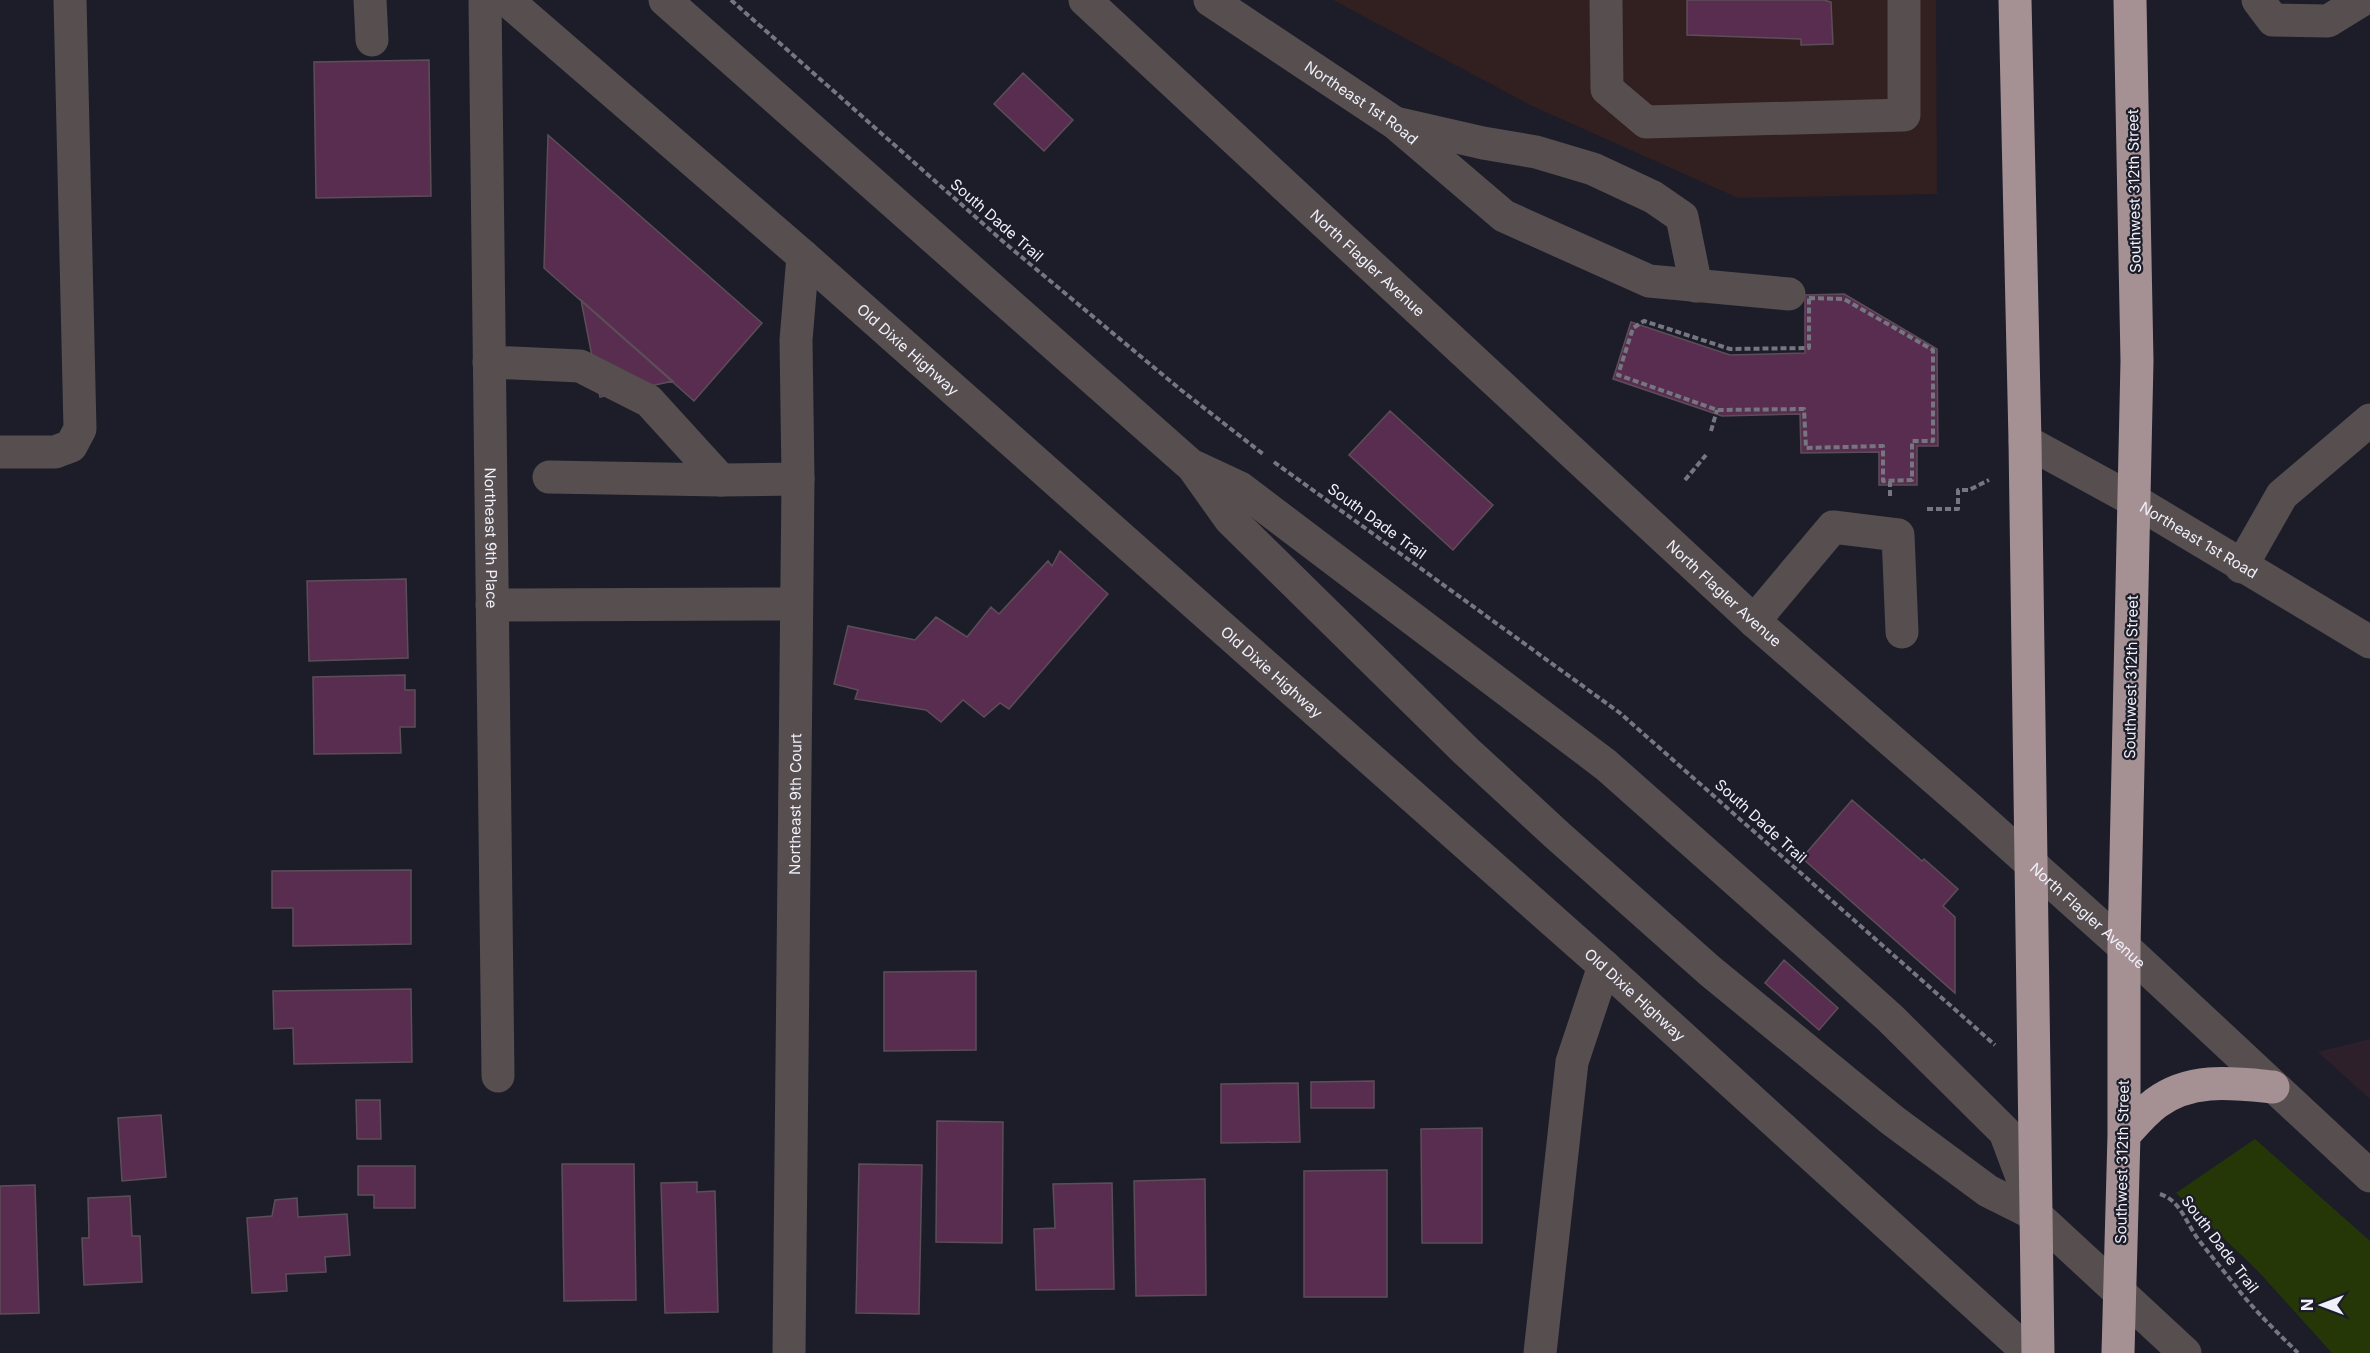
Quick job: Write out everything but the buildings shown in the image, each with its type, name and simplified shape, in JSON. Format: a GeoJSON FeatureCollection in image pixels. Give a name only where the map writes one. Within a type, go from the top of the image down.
{"type":"FeatureCollection","features":[{"type":"Feature","properties":{"kind":"highway"},"geometry":{"type":"LineString","coordinates":[[2015,0],[2025,441],[2038,1353]]}},
{"type":"Feature","properties":{"kind":"highway","name":"Southwest 312th Street"},"geometry":{"type":"LineString","coordinates":[[2118,1353],[2124,1135],[2124,947],[2137,361],[2130,0]]}},
{"type":"Feature","properties":{"kind":"highway"},"geometry":{"type":"LineString","coordinates":[[2124,1135],[2156,1103],[2178,1089],[2200,1084],[2232,1083],[2272,1087]]}},
{"type":"Feature","properties":{"kind":"street"},"geometry":{"type":"LineString","coordinates":[[0,452],[55,452],[71,446],[80,429],[70,0]]}},
{"type":"Feature","properties":{"kind":"street"},"geometry":{"type":"LineString","coordinates":[[370,0],[372,40]]}},
{"type":"Feature","properties":{"kind":"street","name":"Northeast 9th Place"},"geometry":{"type":"LineString","coordinates":[[485,0],[498,1076]]}},
{"type":"Feature","properties":{"kind":"street","name":"Old Dixie Highway"},"geometry":{"type":"LineString","coordinates":[[507,0],[803,256],[1604,966],[2029,1353]]}},
{"type":"Feature","properties":{"kind":"street"},"geometry":{"type":"LineString","coordinates":[[665,0],[1193,467],[1230,519],[1466,751],[1710,971],[1892,1120],[1988,1191],[2036,1215],[2185,1353]]}},
{"type":"Feature","properties":{"kind":"street","name":"North Flagler Avenue"},"geometry":{"type":"LineString","coordinates":[[1085,0],[1754,621],[2124,947],[2370,1176]]}},
{"type":"Feature","properties":{"kind":"street","name":"Northeast 1st Road"},"geometry":{"type":"LineString","coordinates":[[1210,0],[1395,123],[1504,216],[1649,281],[1788,294]]}},
{"type":"Feature","properties":{"kind":"street"},"geometry":{"type":"LineString","coordinates":[[1606,0],[1607,90],[1646,122],[1904,115],[1904,0]]}},
{"type":"Feature","properties":{"kind":"street"},"geometry":{"type":"LineString","coordinates":[[2258,0],[2273,20],[2328,21],[2362,0]]}},
{"type":"Feature","properties":{"kind":"street"},"geometry":{"type":"LineString","coordinates":[[1395,123],[1483,143],[1536,152],[1593,169],[1653,197],[1682,217],[1696,286]]}},
{"type":"Feature","properties":{"kind":"street","name":"Northeast 9th Court"},"geometry":{"type":"LineString","coordinates":[[789,1353],[798,478],[796,340],[803,256]]}},
{"type":"Feature","properties":{"kind":"street"},"geometry":{"type":"LineString","coordinates":[[489,362],[580,366],[649,401],[721,480]]}},
{"type":"Feature","properties":{"kind":"street"},"geometry":{"type":"LineString","coordinates":[[2241,567],[2282,495],[2370,420]]}},
{"type":"Feature","properties":{"kind":"street","name":"Northeast 1st Road"},"geometry":{"type":"LineString","coordinates":[[2025,441],[2135,501],[2241,567],[2370,642]]}},
{"type":"Feature","properties":{"kind":"street"},"geometry":{"type":"LineString","coordinates":[[1193,467],[1240,488],[1606,765],[1800,937],[1890,1018],[2005,1132],[2036,1215]]}},
{"type":"Feature","properties":{"kind":"street"},"geometry":{"type":"LineString","coordinates":[[549,477],[721,480],[798,478]]}},
{"type":"Feature","properties":{"kind":"street"},"geometry":{"type":"LineString","coordinates":[[1754,621],[1833,527],[1898,535],[1902,632]]}},
{"type":"Feature","properties":{"kind":"street"},"geometry":{"type":"LineString","coordinates":[[492,605],[796,604]]}},
{"type":"Feature","properties":{"kind":"street"},"geometry":{"type":"LineString","coordinates":[[1540,1353],[1572,1062],[1604,966]]}},
{"type":"Feature","properties":{"kind":"path","name":"South Dade Trail"},"geometry":{"type":"LineString","coordinates":[[731,0],[988,228],[1180,390],[1248,443],[1620,713],[1999,1048]]}},
{"type":"Feature","properties":{"kind":"path"},"geometry":{"type":"LineString","coordinates":[[1809,298],[1844,299],[1933,350],[1933,441],[1912,441],[1912,480],[1890,481],[1883,481],[1883,447],[1806,448],[1804,409],[1717,410],[1618,375],[1633,328],[1644,321],[1730,349],[1809,348],[1809,298]]}},
{"type":"Feature","properties":{"kind":"path"},"geometry":{"type":"LineString","coordinates":[[1711,431],[1717,410]]}},
{"type":"Feature","properties":{"kind":"path"},"geometry":{"type":"LineString","coordinates":[[1685,480],[1706,455]]}},
{"type":"Feature","properties":{"kind":"path"},"geometry":{"type":"LineString","coordinates":[[1924,509],[1958,509],[1958,490],[1969,490],[1995,477]]}},
{"type":"Feature","properties":{"kind":"path"},"geometry":{"type":"LineString","coordinates":[[1890,481],[1890,500]]}},
{"type":"Feature","properties":{"kind":"path","name":"South Dade Trail"},"geometry":{"type":"LineString","coordinates":[[2151,1190],[2167,1196],[2177,1205],[2196,1237],[2241,1293],[2298,1353]]}},
{"type":"Feature","properties":{"kind":"shaded area"},"geometry":{"type":"Polygon","coordinates":[[[1333,0],[1936,0],[1937,194],[1738,198],[1530,105],[1333,0]]]}},
{"type":"Feature","properties":{"kind":"shaded area"},"geometry":{"type":"Polygon","coordinates":[[[2370,1039],[2370,1099],[2318,1052],[2370,1039]]]}},
{"type":"Feature","properties":{"kind":"green space"},"geometry":{"type":"Polygon","coordinates":[[[2255,1139],[2370,1241],[2370,1353],[2332,1353],[2258,1271],[2176,1193],[2255,1139]]]}}]}
